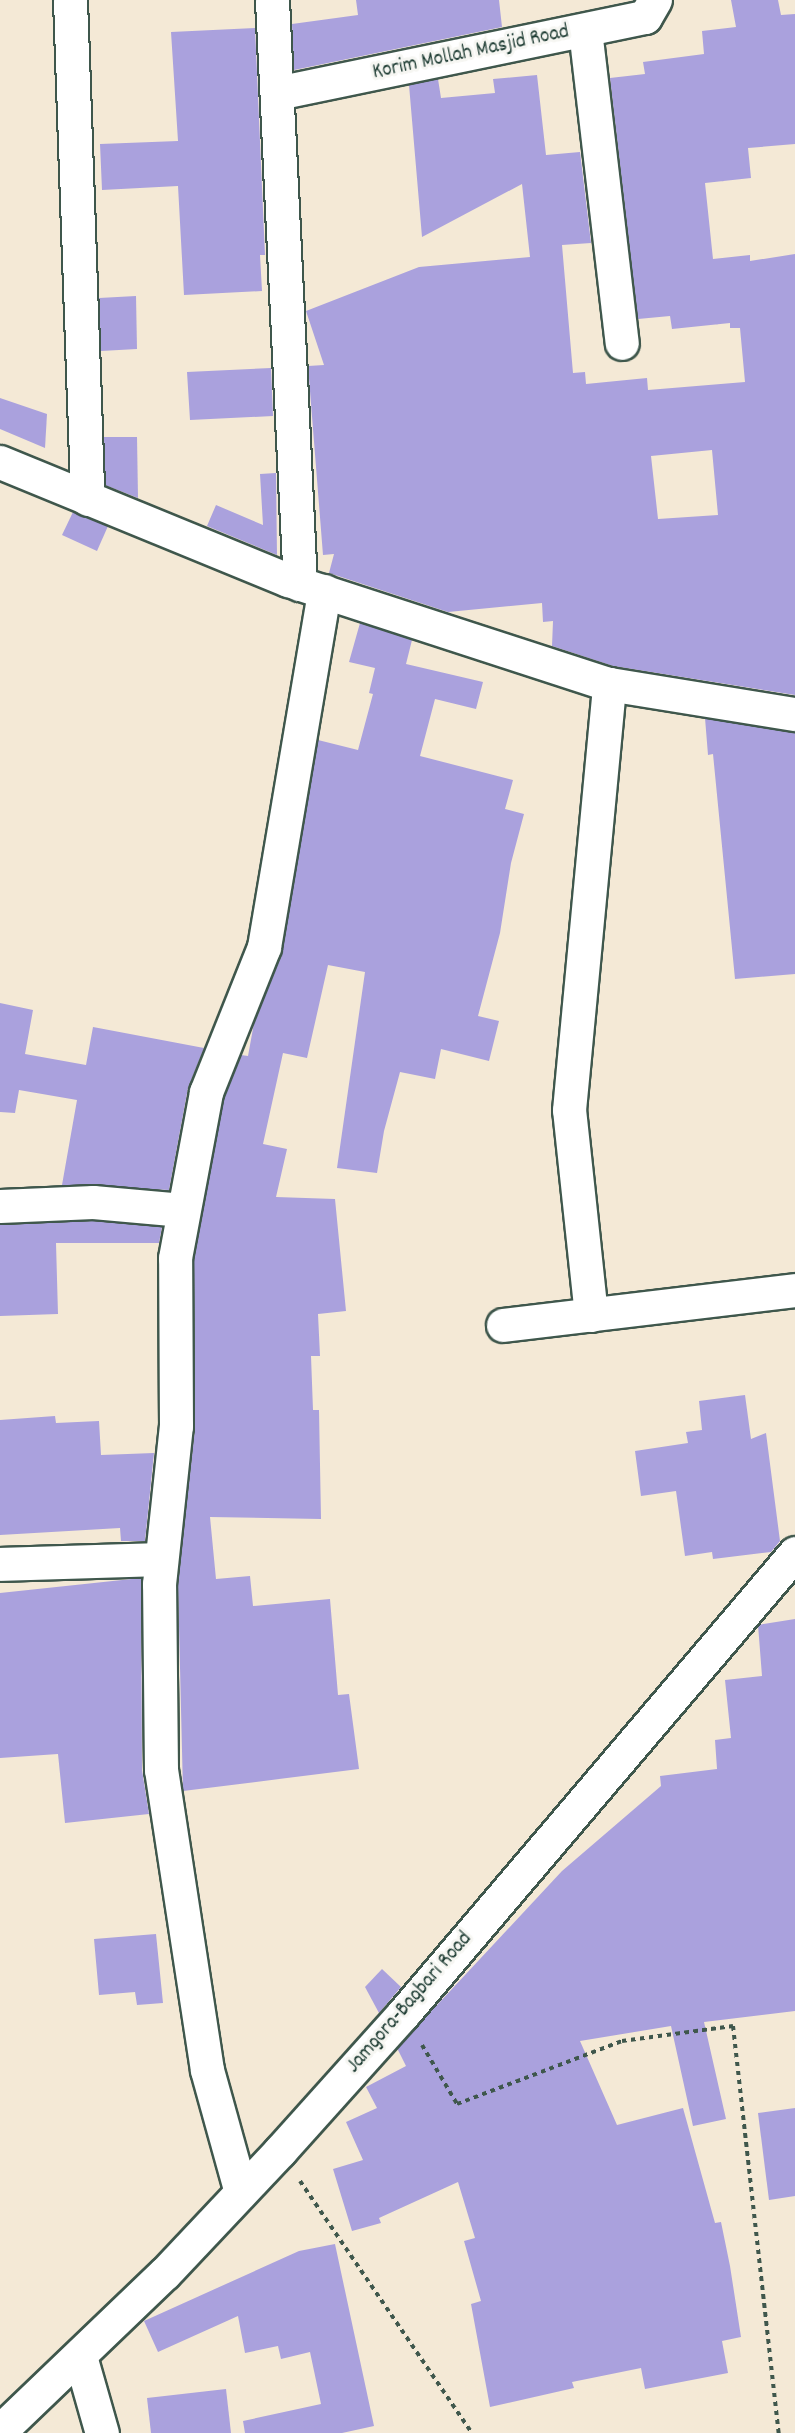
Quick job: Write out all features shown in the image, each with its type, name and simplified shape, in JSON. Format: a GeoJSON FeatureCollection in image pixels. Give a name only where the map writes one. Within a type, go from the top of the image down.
{"type":"FeatureCollection","features":[{"type":"Feature","properties":{"kind":"street"},"geometry":{"type":"LineString","coordinates":[[70,0],[87,499]]}},
{"type":"Feature","properties":{"kind":"street"},"geometry":{"type":"LineString","coordinates":[[240,2189],[207,2070],[161,1770],[161,1559],[176,1426],[175,1258],[206,1092],[264,947],[312,587],[272,0]]}},
{"type":"Feature","properties":{"kind":"street","name":"Korim Mollah Masjid Road"},"geometry":{"type":"LineString","coordinates":[[277,93],[597,19],[645,17],[655,0]]}},
{"type":"Feature","properties":{"kind":"street"},"geometry":{"type":"LineString","coordinates":[[597,19],[622,343]]}},
{"type":"Feature","properties":{"kind":"street"},"geometry":{"type":"LineString","coordinates":[[0,462],[87,499],[312,587],[609,684],[795,714]]}},
{"type":"Feature","properties":{"kind":"street"},"geometry":{"type":"LineString","coordinates":[[591,1315],[569,1110],[609,684]]}},
{"type":"Feature","properties":{"kind":"street"},"geometry":{"type":"LineString","coordinates":[[0,1206],[93,1202],[183,1210]]}},
{"type":"Feature","properties":{"kind":"street"},"geometry":{"type":"LineString","coordinates":[[503,1325],[795,1290]]}},
{"type":"Feature","properties":{"kind":"street","name":"Jamgora-Bagbari Road"},"geometry":{"type":"LineString","coordinates":[[0,2431],[165,2273],[240,2189],[280,2151],[403,2014],[795,1553]]}},
{"type":"Feature","properties":{"kind":"street"},"geometry":{"type":"LineString","coordinates":[[0,1564],[161,1559]]}},
{"type":"Feature","properties":{"kind":"street"},"geometry":{"type":"LineString","coordinates":[[80,2356],[102,2433]]}},
{"type":"Feature","properties":{"kind":"path"},"geometry":{"type":"LineString","coordinates":[[403,2014],[457,2104],[622,2041],[733,2026],[779,2433]]}},
{"type":"Feature","properties":{"kind":"path"},"geometry":{"type":"LineString","coordinates":[[280,2151],[472,2433]]}},
{"type":"Feature","properties":{"kind":"building"},"geometry":{"type":"Polygon","coordinates":[[[356,0],[499,0],[502,27],[294,70],[292,24],[358,15],[356,0]]]}},
{"type":"Feature","properties":{"kind":"building"},"geometry":{"type":"Polygon","coordinates":[[[731,0],[778,0],[781,15],[795,14],[795,144],[748,148],[751,178],[705,183],[713,259],[750,255],[750,261],[795,254],[795,695],[613,666],[552,646],[553,621],[543,622],[542,603],[448,612],[329,573],[334,554],[323,555],[308,366],[324,365],[306,311],[419,267],[530,257],[522,184],[422,237],[409,85],[438,79],[441,98],[495,93],[493,79],[537,75],[546,155],[580,152],[591,243],[562,245],[573,373],[585,372],[586,384],[647,378],[648,390],[745,382],[740,328],[730,328],[730,323],[672,329],[670,316],[638,319],[610,78],[645,74],[643,62],[704,54],[702,31],[736,27],[731,0]],[[712,450],[651,456],[658,519],[718,515],[712,450]]]}},
{"type":"Feature","properties":{"kind":"building"},"geometry":{"type":"Polygon","coordinates":[[[255,28],[265,255],[260,255],[262,291],[184,295],[178,186],[102,190],[100,144],[178,141],[171,32],[255,28]]]}},
{"type":"Feature","properties":{"kind":"building"},"geometry":{"type":"Polygon","coordinates":[[[136,296],[137,349],[101,351],[99,298],[136,296]]]}},
{"type":"Feature","properties":{"kind":"building"},"geometry":{"type":"Polygon","coordinates":[[[271,368],[273,416],[190,420],[187,372],[271,368]]]}},
{"type":"Feature","properties":{"kind":"building"},"geometry":{"type":"Polygon","coordinates":[[[0,398],[47,414],[45,448],[0,429],[0,398]]]}},
{"type":"Feature","properties":{"kind":"building"},"geometry":{"type":"Polygon","coordinates":[[[104,437],[137,437],[138,498],[105,485],[104,437]]]}},
{"type":"Feature","properties":{"kind":"building"},"geometry":{"type":"Polygon","coordinates":[[[276,473],[277,555],[207,526],[216,505],[263,525],[260,474],[276,473]]]}},
{"type":"Feature","properties":{"kind":"building"},"geometry":{"type":"Polygon","coordinates":[[[73,512],[108,526],[97,551],[62,535],[73,512]]]}},
{"type":"Feature","properties":{"kind":"building"},"geometry":{"type":"Polygon","coordinates":[[[360,623],[412,640],[406,664],[483,682],[476,709],[435,699],[420,756],[513,780],[505,809],[524,814],[511,863],[500,933],[478,1016],[499,1021],[489,1061],[441,1049],[435,1079],[400,1072],[384,1131],[377,1173],[337,1168],[365,972],[328,965],[307,1058],[283,1053],[263,1144],[287,1149],[276,1197],[335,1199],[346,1311],[318,1314],[320,1356],[311,1356],[313,1410],[319,1410],[321,1519],[210,1517],[216,1579],[250,1576],[253,1606],[330,1599],[338,1695],[349,1694],[359,1769],[183,1791],[178,1585],[195,1428],[194,1260],[224,1097],[241,1055],[248,1056],[254,1023],[282,950],[318,740],[358,750],[373,694],[369,693],[375,668],[349,662],[360,623]]]}},
{"type":"Feature","properties":{"kind":"building"},"geometry":{"type":"Polygon","coordinates":[[[705,718],[795,732],[795,974],[735,979],[713,754],[708,755],[705,718]]]}},
{"type":"Feature","properties":{"kind":"building"},"geometry":{"type":"Polygon","coordinates":[[[0,1003],[33,1010],[25,1054],[86,1065],[93,1027],[204,1048],[188,1088],[169,1190],[62,1185],[77,1100],[19,1090],[15,1113],[0,1112],[0,1003]]]}},
{"type":"Feature","properties":{"kind":"building"},"geometry":{"type":"Polygon","coordinates":[[[93,1221],[162,1227],[159,1243],[56,1243],[58,1314],[0,1316],[0,1225],[93,1221]]]}},
{"type":"Feature","properties":{"kind":"building"},"geometry":{"type":"Polygon","coordinates":[[[745,1395],[751,1439],[766,1433],[780,1541],[771,1552],[713,1559],[712,1552],[685,1556],[676,1491],[641,1496],[635,1451],[688,1443],[686,1432],[702,1430],[699,1401],[745,1395]]]}},
{"type":"Feature","properties":{"kind":"building"},"geometry":{"type":"Polygon","coordinates":[[[55,1416],[56,1423],[99,1421],[101,1455],[154,1453],[145,1541],[121,1541],[120,1528],[0,1535],[0,1420],[55,1416]]]}},
{"type":"Feature","properties":{"kind":"building"},"geometry":{"type":"Polygon","coordinates":[[[141,1578],[142,1770],[149,1814],[65,1823],[58,1754],[0,1758],[0,1593],[141,1578]]]}},
{"type":"Feature","properties":{"kind":"building"},"geometry":{"type":"Polygon","coordinates":[[[795,1619],[795,2011],[704,2022],[726,2119],[693,2126],[671,2026],[580,2041],[617,2125],[683,2108],[715,2223],[721,2222],[730,2266],[741,2337],[722,2341],[728,2373],[645,2389],[641,2368],[572,2382],[574,2388],[490,2407],[471,2304],[481,2301],[464,2241],[475,2238],[458,2182],[379,2218],[381,2223],[352,2231],[333,2169],[363,2160],[346,2122],[377,2108],[366,2087],[406,2066],[397,2048],[562,1871],[661,1786],[660,1776],[717,1769],[715,1740],[731,1738],[725,1680],[762,1676],[758,1625],[795,1619]]]}},
{"type":"Feature","properties":{"kind":"building"},"geometry":{"type":"Polygon","coordinates":[[[156,1934],[163,2003],[137,2005],[135,1992],[99,1995],[94,1939],[156,1934]]]}},
{"type":"Feature","properties":{"kind":"building"},"geometry":{"type":"Polygon","coordinates":[[[382,1969],[401,1987],[379,2013],[365,1987],[382,1969]]]}},
{"type":"Feature","properties":{"kind":"building"},"geometry":{"type":"Polygon","coordinates":[[[795,2108],[795,2196],[769,2200],[758,2113],[795,2108]]]}},
{"type":"Feature","properties":{"kind":"building"},"geometry":{"type":"Polygon","coordinates":[[[335,2244],[374,2426],[342,2433],[245,2433],[243,2421],[321,2404],[310,2352],[281,2359],[278,2346],[245,2353],[238,2316],[158,2352],[144,2321],[299,2251],[335,2244]]]}},
{"type":"Feature","properties":{"kind":"building"},"geometry":{"type":"Polygon","coordinates":[[[226,2389],[231,2433],[151,2433],[147,2398],[226,2389]]]}}]}
